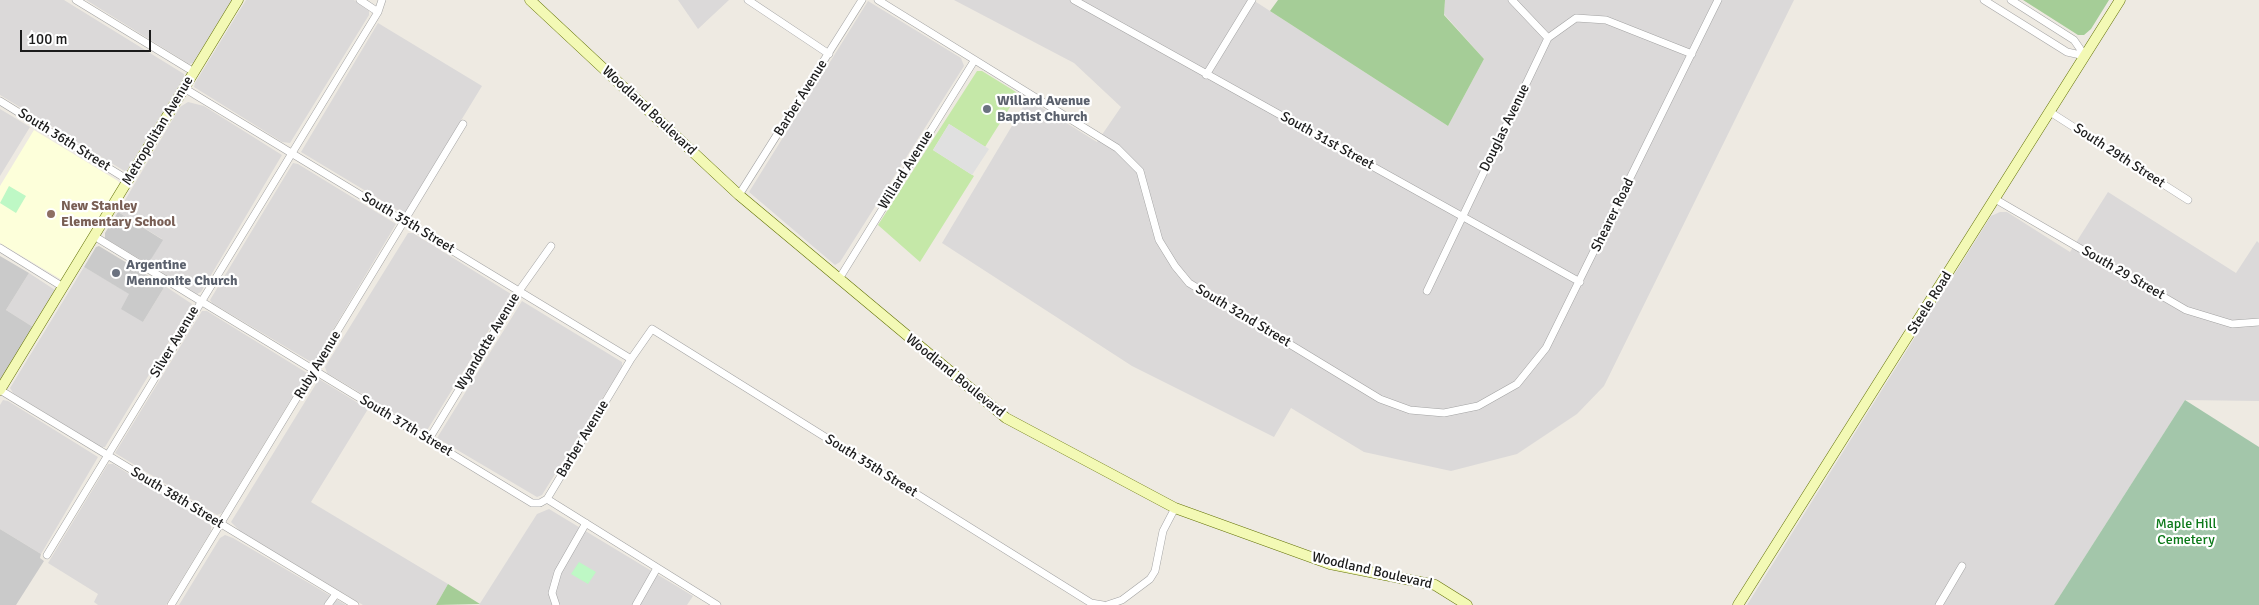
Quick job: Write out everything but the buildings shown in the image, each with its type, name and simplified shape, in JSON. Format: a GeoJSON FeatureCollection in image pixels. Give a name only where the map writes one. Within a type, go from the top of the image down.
{"type":"FeatureCollection","features":[{"type":"Feature","properties":{"kind":"street"},"geometry":{"type":"LineString","coordinates":[[76,0],[194,72]]}},
{"type":"Feature","properties":{"kind":"street","name":"Metropolitan Avenue"},"geometry":{"type":"LineString","coordinates":[[0,390],[238,0]]}},
{"type":"Feature","properties":{"kind":"street"},"geometry":{"type":"LineString","coordinates":[[360,0],[378,12]]}},
{"type":"Feature","properties":{"kind":"street","name":"Silver Avenue"},"geometry":{"type":"LineString","coordinates":[[46,555],[290,152],[378,12],[382,0]]}},
{"type":"Feature","properties":{"kind":"street","name":"Woodland Boulevard"},"geometry":{"type":"LineString","coordinates":[[530,0],[739,195],[1006,418],[1175,508],[1330,564],[1435,585],[1467,605]]}},
{"type":"Feature","properties":{"kind":"street"},"geometry":{"type":"LineString","coordinates":[[748,0],[828,54]]}},
{"type":"Feature","properties":{"kind":"street","name":"Barber Avenue"},"geometry":{"type":"LineString","coordinates":[[739,195],[862,0]]}},
{"type":"Feature","properties":{"kind":"street","name":"South 32nd Street"},"geometry":{"type":"LineString","coordinates":[[878,0],[974,61],[1103,138],[1140,171],[1159,240],[1175,266],[1189,283],[1380,399],[1410,410],[1444,413],[1478,406]]}},
{"type":"Feature","properties":{"kind":"street","name":"South 31st Street"},"geometry":{"type":"LineString","coordinates":[[1074,0],[1580,282]]}},
{"type":"Feature","properties":{"kind":"street"},"geometry":{"type":"LineString","coordinates":[[1206,75],[1252,0]]}},
{"type":"Feature","properties":{"kind":"street"},"geometry":{"type":"LineString","coordinates":[[1512,0],[1548,38],[1576,18],[1606,20],[1692,54]]}},
{"type":"Feature","properties":{"kind":"street","name":"Shearer Road"},"geometry":{"type":"LineString","coordinates":[[1478,406],[1516,384],[1546,348],[1718,0]]}},
{"type":"Feature","properties":{"kind":"street"},"geometry":{"type":"LineString","coordinates":[[1984,0],[2066,52],[2085,56]]}},
{"type":"Feature","properties":{"kind":"street"},"geometry":{"type":"LineString","coordinates":[[2012,0],[2074,40],[2085,56]]}},
{"type":"Feature","properties":{"kind":"street","name":"Steele Road"},"geometry":{"type":"LineString","coordinates":[[1738,605],[2120,0]]}},
{"type":"Feature","properties":{"kind":"street","name":"Douglas Avenue"},"geometry":{"type":"LineString","coordinates":[[1427,292],[1548,38]]}},
{"type":"Feature","properties":{"kind":"street","name":"Willard Avenue"},"geometry":{"type":"LineString","coordinates":[[839,279],[974,61]]}},
{"type":"Feature","properties":{"kind":"street","name":"South 35th Street"},"geometry":{"type":"LineString","coordinates":[[184,88],[631,359]]}},
{"type":"Feature","properties":{"kind":"street","name":"South 36th Street"},"geometry":{"type":"LineString","coordinates":[[0,101],[128,180]]}},
{"type":"Feature","properties":{"kind":"street","name":"South 29th Street"},"geometry":{"type":"LineString","coordinates":[[2050,112],[2188,200]]}},
{"type":"Feature","properties":{"kind":"street","name":"Ruby Avenue"},"geometry":{"type":"LineString","coordinates":[[171,605],[222,525],[463,124]]}},
{"type":"Feature","properties":{"kind":"street","name":"South 29 Street"},"geometry":{"type":"LineString","coordinates":[[1995,199],[2186,310],[2232,324],[2259,322]]}},
{"type":"Feature","properties":{"kind":"street","name":"South 37th Street"},"geometry":{"type":"LineString","coordinates":[[94,236],[532,503],[540,503],[547,499],[716,605]]}},
{"type":"Feature","properties":{"kind":"street","name":"Wyandotte Avenue"},"geometry":{"type":"LineString","coordinates":[[429,440],[519,291],[551,246]]}},
{"type":"Feature","properties":{"kind":"street"},"geometry":{"type":"LineString","coordinates":[[0,248],[63,287]]}},
{"type":"Feature","properties":{"kind":"street","name":"Barber Avenue"},"geometry":{"type":"LineString","coordinates":[[547,499],[631,359],[652,329]]}},
{"type":"Feature","properties":{"kind":"street","name":"South 35th Street"},"geometry":{"type":"LineString","coordinates":[[652,329],[1091,603],[1105,605]]}},
{"type":"Feature","properties":{"kind":"street","name":"South 38th Street"},"geometry":{"type":"LineString","coordinates":[[0,390],[355,605]]}},
{"type":"Feature","properties":{"kind":"street"},"geometry":{"type":"LineString","coordinates":[[1105,605],[1122,600],[1150,579],[1155,571],[1163,531],[1175,508]]}},
{"type":"Feature","properties":{"kind":"street"},"geometry":{"type":"LineString","coordinates":[[556,605],[552,593],[558,572],[586,523]]}},
{"type":"Feature","properties":{"kind":"street"},"geometry":{"type":"LineString","coordinates":[[1939,605],[1962,566]]}},
{"type":"Feature","properties":{"kind":"street"},"geometry":{"type":"LineString","coordinates":[[636,605],[657,568]]}},
{"type":"Feature","properties":{"kind":"street"},"geometry":{"type":"LineString","coordinates":[[328,605],[336,594]]}},
{"type":"Feature","properties":{"kind":"shaded area"},"geometry":{"type":"Polygon","coordinates":[[[0,0],[64,0],[184,74],[184,78],[126,172],[0,95],[0,0]]]}},
{"type":"Feature","properties":{"kind":"shaded area"},"geometry":{"type":"Polygon","coordinates":[[[86,0],[232,0],[193,63],[189,64],[86,0]]]}},
{"type":"Feature","properties":{"kind":"shaded area"},"geometry":{"type":"Polygon","coordinates":[[[246,0],[354,0],[369,11],[369,15],[290,143],[282,142],[194,87],[246,0]]]}},
{"type":"Feature","properties":{"kind":"shaded area"},"geometry":{"type":"Polygon","coordinates":[[[678,0],[729,0],[698,29],[678,0]]]}},
{"type":"Feature","properties":{"kind":"shaded area"},"geometry":{"type":"Polygon","coordinates":[[[954,0],[1253,0],[1448,126],[1484,59],[1444,14],[1445,0],[1794,0],[1604,386],[1577,414],[1517,454],[1451,471],[1364,452],[1291,408],[1274,437],[1132,366],[942,243],[1028,99],[1097,142],[1121,107],[1074,63],[954,0]]]}},
{"type":"Feature","properties":{"kind":"shaded area"},"geometry":{"type":"Polygon","coordinates":[[[868,1],[961,58],[964,66],[840,262],[835,265],[749,192],[868,1]]]}},
{"type":"Feature","properties":{"kind":"shaded area"},"geometry":{"type":"Polygon","coordinates":[[[378,23],[482,86],[404,214],[301,152],[378,23]]]}},
{"type":"Feature","properties":{"kind":"shaded area"},"geometry":{"type":"Polygon","coordinates":[[[188,102],[204,106],[282,155],[201,292],[197,294],[148,264],[162,239],[118,212],[180,107],[188,102]]]}},
{"type":"Feature","properties":{"kind":"shaded area"},"geometry":{"type":"Polygon","coordinates":[[[0,109],[30,127],[0,176],[0,109]]]}},
{"type":"Feature","properties":{"kind":"shaded area"},"geometry":{"type":"Polygon","coordinates":[[[949,124],[989,149],[972,175],[933,150],[949,124]]]}},
{"type":"Feature","properties":{"kind":"shaded area","name":"New Stanley Elementary School"},"geometry":{"type":"Polygon","coordinates":[[[34,130],[120,184],[62,280],[0,243],[0,186],[34,130]]]}},
{"type":"Feature","properties":{"kind":"shaded area"},"geometry":{"type":"Polygon","coordinates":[[[293,163],[298,164],[396,224],[315,360],[311,362],[212,303],[210,300],[293,163]]]}},
{"type":"Feature","properties":{"kind":"shaded area"},"geometry":{"type":"Polygon","coordinates":[[[2108,192],[2236,273],[2257,241],[2259,243],[2259,401],[2185,400],[2054,605],[1747,605],[1991,216],[2000,212],[2007,212],[2070,252],[2108,192]]]}},
{"type":"Feature","properties":{"kind":"shaded area"},"geometry":{"type":"Polygon","coordinates":[[[118,212],[163,240],[148,264],[105,238],[105,233],[118,212]]]}},
{"type":"Feature","properties":{"kind":"shaded area"},"geometry":{"type":"Polygon","coordinates":[[[408,233],[413,233],[511,294],[426,432],[327,373],[325,367],[408,233]]]}},
{"type":"Feature","properties":{"kind":"shaded area"},"geometry":{"type":"Polygon","coordinates":[[[99,246],[165,286],[143,322],[121,309],[129,294],[84,267],[96,247],[99,246]]]}},
{"type":"Feature","properties":{"kind":"shaded area"},"geometry":{"type":"Polygon","coordinates":[[[0,256],[29,273],[6,310],[33,327],[0,381],[0,256]]]}},
{"type":"Feature","properties":{"kind":"shaded area"},"geometry":{"type":"Polygon","coordinates":[[[84,267],[130,294],[143,322],[165,286],[192,304],[105,447],[101,447],[13,393],[10,388],[84,267]]]}},
{"type":"Feature","properties":{"kind":"shaded area"},"geometry":{"type":"Polygon","coordinates":[[[29,273],[55,290],[33,327],[6,310],[29,273]]]}},
{"type":"Feature","properties":{"kind":"shaded area"},"geometry":{"type":"Polygon","coordinates":[[[522,301],[622,362],[622,367],[542,495],[537,497],[437,438],[522,301]]]}},
{"type":"Feature","properties":{"kind":"shaded area"},"geometry":{"type":"Polygon","coordinates":[[[202,311],[207,311],[307,373],[222,513],[217,515],[115,453],[202,311]]]}},
{"type":"Feature","properties":{"kind":"shaded area"},"geometry":{"type":"Polygon","coordinates":[[[319,379],[368,409],[311,502],[448,584],[436,605],[363,605],[240,531],[231,522],[319,379]]]}},
{"type":"Feature","properties":{"kind":"shaded area"},"geometry":{"type":"Polygon","coordinates":[[[3,400],[8,401],[98,457],[41,554],[0,529],[0,405],[3,400]]]}},
{"type":"Feature","properties":{"kind":"shaded area"},"geometry":{"type":"Polygon","coordinates":[[[108,464],[113,464],[211,525],[211,531],[166,605],[98,605],[94,602],[98,594],[48,563],[108,464]]]}},
{"type":"Feature","properties":{"kind":"shaded area"},"geometry":{"type":"Polygon","coordinates":[[[549,509],[693,596],[687,605],[479,605],[537,514],[549,509]]]}},
{"type":"Feature","properties":{"kind":"shaded area"},"geometry":{"type":"Polygon","coordinates":[[[0,529],[41,554],[40,558],[44,561],[16,605],[0,605],[0,529]]]}},
{"type":"Feature","properties":{"kind":"shaded area"},"geometry":{"type":"Polygon","coordinates":[[[225,535],[346,605],[179,605],[220,538],[225,535]]]}},
{"type":"Feature","properties":{"kind":"green space"},"geometry":{"type":"Polygon","coordinates":[[[1278,0],[1445,0],[1444,15],[1484,59],[1448,126],[1270,11],[1278,0]]]}},
{"type":"Feature","properties":{"kind":"green space"},"geometry":{"type":"Polygon","coordinates":[[[2023,0],[2109,0],[2091,29],[2084,35],[2078,35],[2023,0]]]}},
{"type":"Feature","properties":{"kind":"green space"},"geometry":{"type":"Polygon","coordinates":[[[977,71],[982,71],[1016,92],[1017,96],[985,147],[949,124],[933,150],[974,176],[920,262],[878,225],[977,71]]]}},
{"type":"Feature","properties":{"kind":"green space"},"geometry":{"type":"Polygon","coordinates":[[[9,186],[26,196],[16,213],[0,203],[9,186]]]}},
{"type":"Feature","properties":{"kind":"green space","name":"Maple Hill Cemetery"},"geometry":{"type":"Polygon","coordinates":[[[2185,400],[2259,447],[2259,605],[2054,605],[2185,400]]]}},
{"type":"Feature","properties":{"kind":"green space"},"geometry":{"type":"Polygon","coordinates":[[[579,562],[596,572],[588,584],[571,574],[579,562]]]}},
{"type":"Feature","properties":{"kind":"green space"},"geometry":{"type":"Polygon","coordinates":[[[448,584],[480,604],[436,605],[448,584]]]}},
{"type":"Feature","properties":{"kind":"place","name":"Willard Avenue Baptist Church"},"geometry":{"type":"Point","coordinates":[987,109]}},
{"type":"Feature","properties":{"kind":"place","name":"New Stanley Elementary School"},"geometry":{"type":"Point","coordinates":[51,214]}},
{"type":"Feature","properties":{"kind":"place","name":"Argentine Mennonite Church"},"geometry":{"type":"Point","coordinates":[116,273]}}]}
